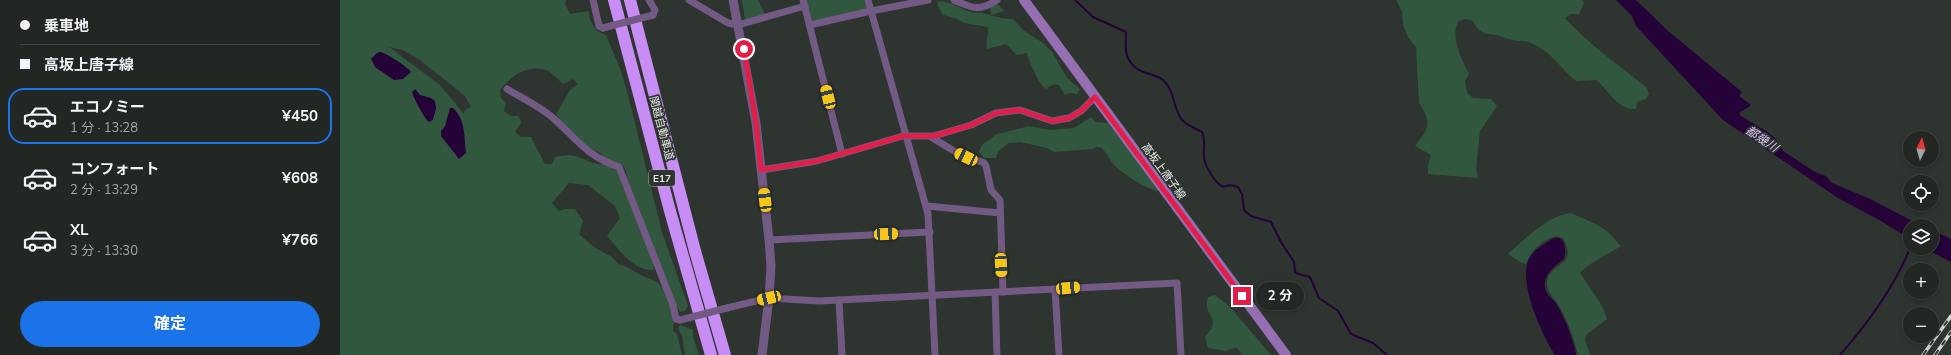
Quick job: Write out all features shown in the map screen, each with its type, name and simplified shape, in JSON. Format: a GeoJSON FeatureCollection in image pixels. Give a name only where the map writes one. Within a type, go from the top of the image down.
{"type":"FeatureCollection","features":[{"type":"Feature","properties":{"kind":"highway","name":"関越自動車道"},"geometry":{"type":"LineString","coordinates":[[614,0],[670,211],[711,355]]}},
{"type":"Feature","properties":{"kind":"highway","name":"関越自動車道"},"geometry":{"type":"LineString","coordinates":[[630,0],[695,251],[725,355]]}},
{"type":"Feature","properties":{"kind":"main road","name":"高坂上唐子線"},"geometry":{"type":"LineString","coordinates":[[1024,0],[1286,355]]}},
{"type":"Feature","properties":{"kind":"street"},"geometry":{"type":"LineString","coordinates":[[593,0],[599,26],[603,28],[653,15],[655,10],[649,0]]}},
{"type":"Feature","properties":{"kind":"street"},"geometry":{"type":"LineString","coordinates":[[688,0],[728,23],[738,25],[804,3],[842,154]]}},
{"type":"Feature","properties":{"kind":"street"},"geometry":{"type":"LineString","coordinates":[[733,0],[756,123],[769,240],[771,266],[769,298],[762,355]]}},
{"type":"Feature","properties":{"kind":"street"},"geometry":{"type":"LineString","coordinates":[[868,0],[927,206],[930,232],[935,355]]}},
{"type":"Feature","properties":{"kind":"street"},"geometry":{"type":"LineString","coordinates":[[810,25],[928,0]]}},
{"type":"Feature","properties":{"kind":"street"},"geometry":{"type":"LineString","coordinates":[[954,0],[974,8],[981,8],[997,0]]}},
{"type":"Feature","properties":{"kind":"street"},"geometry":{"type":"LineString","coordinates":[[507,89],[551,117],[581,147],[600,160],[619,167],[673,305],[676,319],[680,320],[769,298],[798,301],[839,300],[1109,285],[1177,283],[1181,355]]}},
{"type":"Feature","properties":{"kind":"street"},"geometry":{"type":"LineString","coordinates":[[761,170],[817,161],[907,136],[931,137],[971,125],[996,113],[1025,110],[1052,121],[1069,118],[1081,111],[1095,97]]}},
{"type":"Feature","properties":{"kind":"street"},"geometry":{"type":"LineString","coordinates":[[931,137],[954,151],[984,162],[989,175],[991,190],[1000,200],[1003,292]]}},
{"type":"Feature","properties":{"kind":"street"},"geometry":{"type":"LineString","coordinates":[[927,206],[1000,213]]}},
{"type":"Feature","properties":{"kind":"street"},"geometry":{"type":"LineString","coordinates":[[769,240],[930,232]]}},
{"type":"Feature","properties":{"kind":"street"},"geometry":{"type":"LineString","coordinates":[[1055,289],[1059,355]]}},
{"type":"Feature","properties":{"kind":"street"},"geometry":{"type":"LineString","coordinates":[[994,292],[997,355]]}},
{"type":"Feature","properties":{"kind":"street"},"geometry":{"type":"LineString","coordinates":[[839,300],[842,355]]}},
{"type":"Feature","properties":{"kind":"green space"},"geometry":{"type":"Polygon","coordinates":[[[340,0],[566,0],[565,4],[570,14],[588,11],[595,29],[606,35],[621,71],[662,232],[688,306],[685,311],[680,312],[676,305],[636,206],[624,166],[607,161],[599,152],[580,144],[556,114],[570,90],[578,84],[573,79],[563,84],[546,70],[533,69],[520,72],[509,80],[500,90],[501,98],[506,103],[504,111],[511,116],[519,116],[521,123],[515,132],[521,137],[531,137],[545,164],[552,164],[555,157],[573,155],[597,164],[609,165],[622,178],[652,257],[654,270],[647,270],[634,264],[607,236],[620,218],[615,206],[588,185],[569,183],[552,203],[559,211],[565,209],[575,209],[583,221],[579,234],[594,247],[612,257],[618,264],[654,280],[662,287],[672,312],[674,325],[673,331],[677,334],[682,355],[340,355],[340,0]],[[389,47],[440,85],[464,114],[465,110],[471,107],[465,96],[420,60],[403,50],[389,47]]]}},
{"type":"Feature","properties":{"kind":"green space"},"geometry":{"type":"Polygon","coordinates":[[[742,0],[758,0],[766,16],[745,21],[742,0]]]}},
{"type":"Feature","properties":{"kind":"green space"},"geometry":{"type":"Polygon","coordinates":[[[806,0],[864,0],[867,9],[814,22],[811,20],[806,0]]]}},
{"type":"Feature","properties":{"kind":"green space"},"geometry":{"type":"Polygon","coordinates":[[[1396,0],[1582,0],[1584,3],[1579,14],[1571,14],[1565,18],[1594,46],[1647,88],[1649,94],[1646,99],[1637,102],[1636,109],[1624,106],[1618,103],[1596,80],[1576,81],[1545,51],[1538,47],[1528,42],[1485,34],[1478,29],[1473,21],[1465,19],[1458,22],[1455,34],[1458,48],[1469,74],[1465,81],[1467,93],[1473,98],[1491,99],[1497,106],[1480,131],[1476,169],[1478,178],[1428,174],[1428,165],[1431,155],[1415,146],[1426,130],[1427,125],[1426,115],[1419,103],[1416,47],[1408,37],[1403,25],[1402,11],[1396,0]]]}},
{"type":"Feature","properties":{"kind":"green space"},"geometry":{"type":"Polygon","coordinates":[[[938,1],[951,4],[970,12],[1013,19],[1023,30],[1043,43],[1052,52],[1067,78],[1080,89],[1077,94],[1070,93],[1065,95],[1059,85],[1054,84],[1046,89],[1043,87],[1037,78],[1027,53],[1017,55],[1006,44],[987,49],[986,43],[988,27],[964,23],[955,18],[943,15],[937,4],[938,1]]]}},
{"type":"Feature","properties":{"kind":"green space"},"geometry":{"type":"Polygon","coordinates":[[[997,4],[1004,11],[991,15],[990,7],[997,4]]]}},
{"type":"Feature","properties":{"kind":"green space"},"geometry":{"type":"Polygon","coordinates":[[[1091,117],[1096,122],[1108,123],[1159,191],[1136,182],[1124,173],[1115,166],[1102,148],[1097,147],[1092,149],[1054,152],[1047,148],[1020,142],[1008,143],[998,152],[996,158],[984,158],[979,152],[982,145],[997,134],[1029,126],[1049,130],[1074,128],[1091,117]]]}},
{"type":"Feature","properties":{"kind":"green space"},"geometry":{"type":"Polygon","coordinates":[[[1571,213],[1590,221],[1603,229],[1621,246],[1593,262],[1580,273],[1602,306],[1607,319],[1587,334],[1585,339],[1590,355],[1578,355],[1573,336],[1565,317],[1547,288],[1549,275],[1566,259],[1568,254],[1563,238],[1556,236],[1546,240],[1534,250],[1526,264],[1508,254],[1545,223],[1554,218],[1571,213]]]}},
{"type":"Feature","properties":{"kind":"green space"},"geometry":{"type":"Polygon","coordinates":[[[1215,295],[1230,307],[1271,355],[1243,355],[1236,347],[1226,351],[1208,348],[1205,337],[1213,323],[1208,311],[1207,303],[1208,297],[1215,295]]]}},
{"type":"Feature","properties":{"kind":"green space"},"geometry":{"type":"Polygon","coordinates":[[[680,325],[693,330],[693,337],[699,355],[685,355],[682,336],[678,328],[680,325]]]}},
{"type":"Feature","properties":{"kind":"water","name":"都幾川"},"geometry":{"type":"Polygon","coordinates":[[[1616,0],[1636,0],[1668,31],[1742,92],[1739,96],[1750,104],[1750,106],[1739,113],[1741,116],[1776,139],[1783,151],[1815,172],[1826,176],[1832,183],[1868,198],[1908,219],[1903,219],[1903,235],[1838,198],[1723,120],[1636,26],[1632,16],[1616,0]]]}},
{"type":"Feature","properties":{"kind":"water"},"geometry":{"type":"Polygon","coordinates":[[[380,52],[397,60],[411,72],[403,79],[394,80],[375,67],[371,59],[380,52]]]}},
{"type":"Feature","properties":{"kind":"water"},"geometry":{"type":"Polygon","coordinates":[[[415,89],[420,95],[431,98],[435,101],[436,108],[433,120],[429,122],[416,103],[412,92],[415,89]]]}},
{"type":"Feature","properties":{"kind":"water"},"geometry":{"type":"Polygon","coordinates":[[[450,108],[453,108],[457,113],[464,129],[466,153],[459,159],[441,136],[441,131],[445,126],[450,108]]]}},
{"type":"Feature","properties":{"kind":"water"},"geometry":{"type":"Polygon","coordinates":[[[1939,233],[1951,239],[1951,262],[1938,255],[1939,255],[1939,233]]]}},
{"type":"Feature","properties":{"kind":"water"},"geometry":{"type":"Polygon","coordinates":[[[1554,238],[1560,238],[1565,247],[1565,256],[1564,259],[1549,272],[1545,281],[1545,286],[1547,293],[1556,303],[1562,314],[1571,336],[1576,355],[1555,355],[1532,307],[1528,292],[1526,279],[1530,257],[1538,248],[1554,238]]]}},
{"type":"Feature","properties":{"kind":"waterway"},"geometry":{"type":"LineString","coordinates":[[1075,0],[1093,17],[1126,32],[1126,50],[1129,60],[1137,69],[1155,75],[1163,80],[1170,89],[1180,117],[1187,124],[1202,132],[1204,138],[1205,161],[1208,170],[1214,178],[1223,187],[1230,185],[1238,187],[1242,194],[1244,210],[1251,216],[1271,222],[1281,242],[1294,262],[1295,272],[1310,277],[1319,298],[1338,311],[1351,334],[1373,343],[1387,355]]}},
{"type":"Feature","properties":{"kind":"waterway"},"geometry":{"type":"LineString","coordinates":[[1840,355],[1880,304],[1907,255]]}},
{"type":"Feature","properties":{"kind":"railway"},"geometry":{"type":"LineString","coordinates":[[1923,355],[1951,316]]}},
{"type":"Feature","properties":{"kind":"railway"},"geometry":{"type":"LineString","coordinates":[[1935,355],[1951,332]]}},
{"type":"Feature","properties":{"kind":"route"},"geometry":{"type":"LineString","coordinates":[[744,49],[756,123],[761,170],[817,161],[903,136],[931,137],[949,133],[971,125],[996,113],[1025,110],[1052,121],[1069,118],[1081,111],[1095,97],[1242,296]]}}]}
